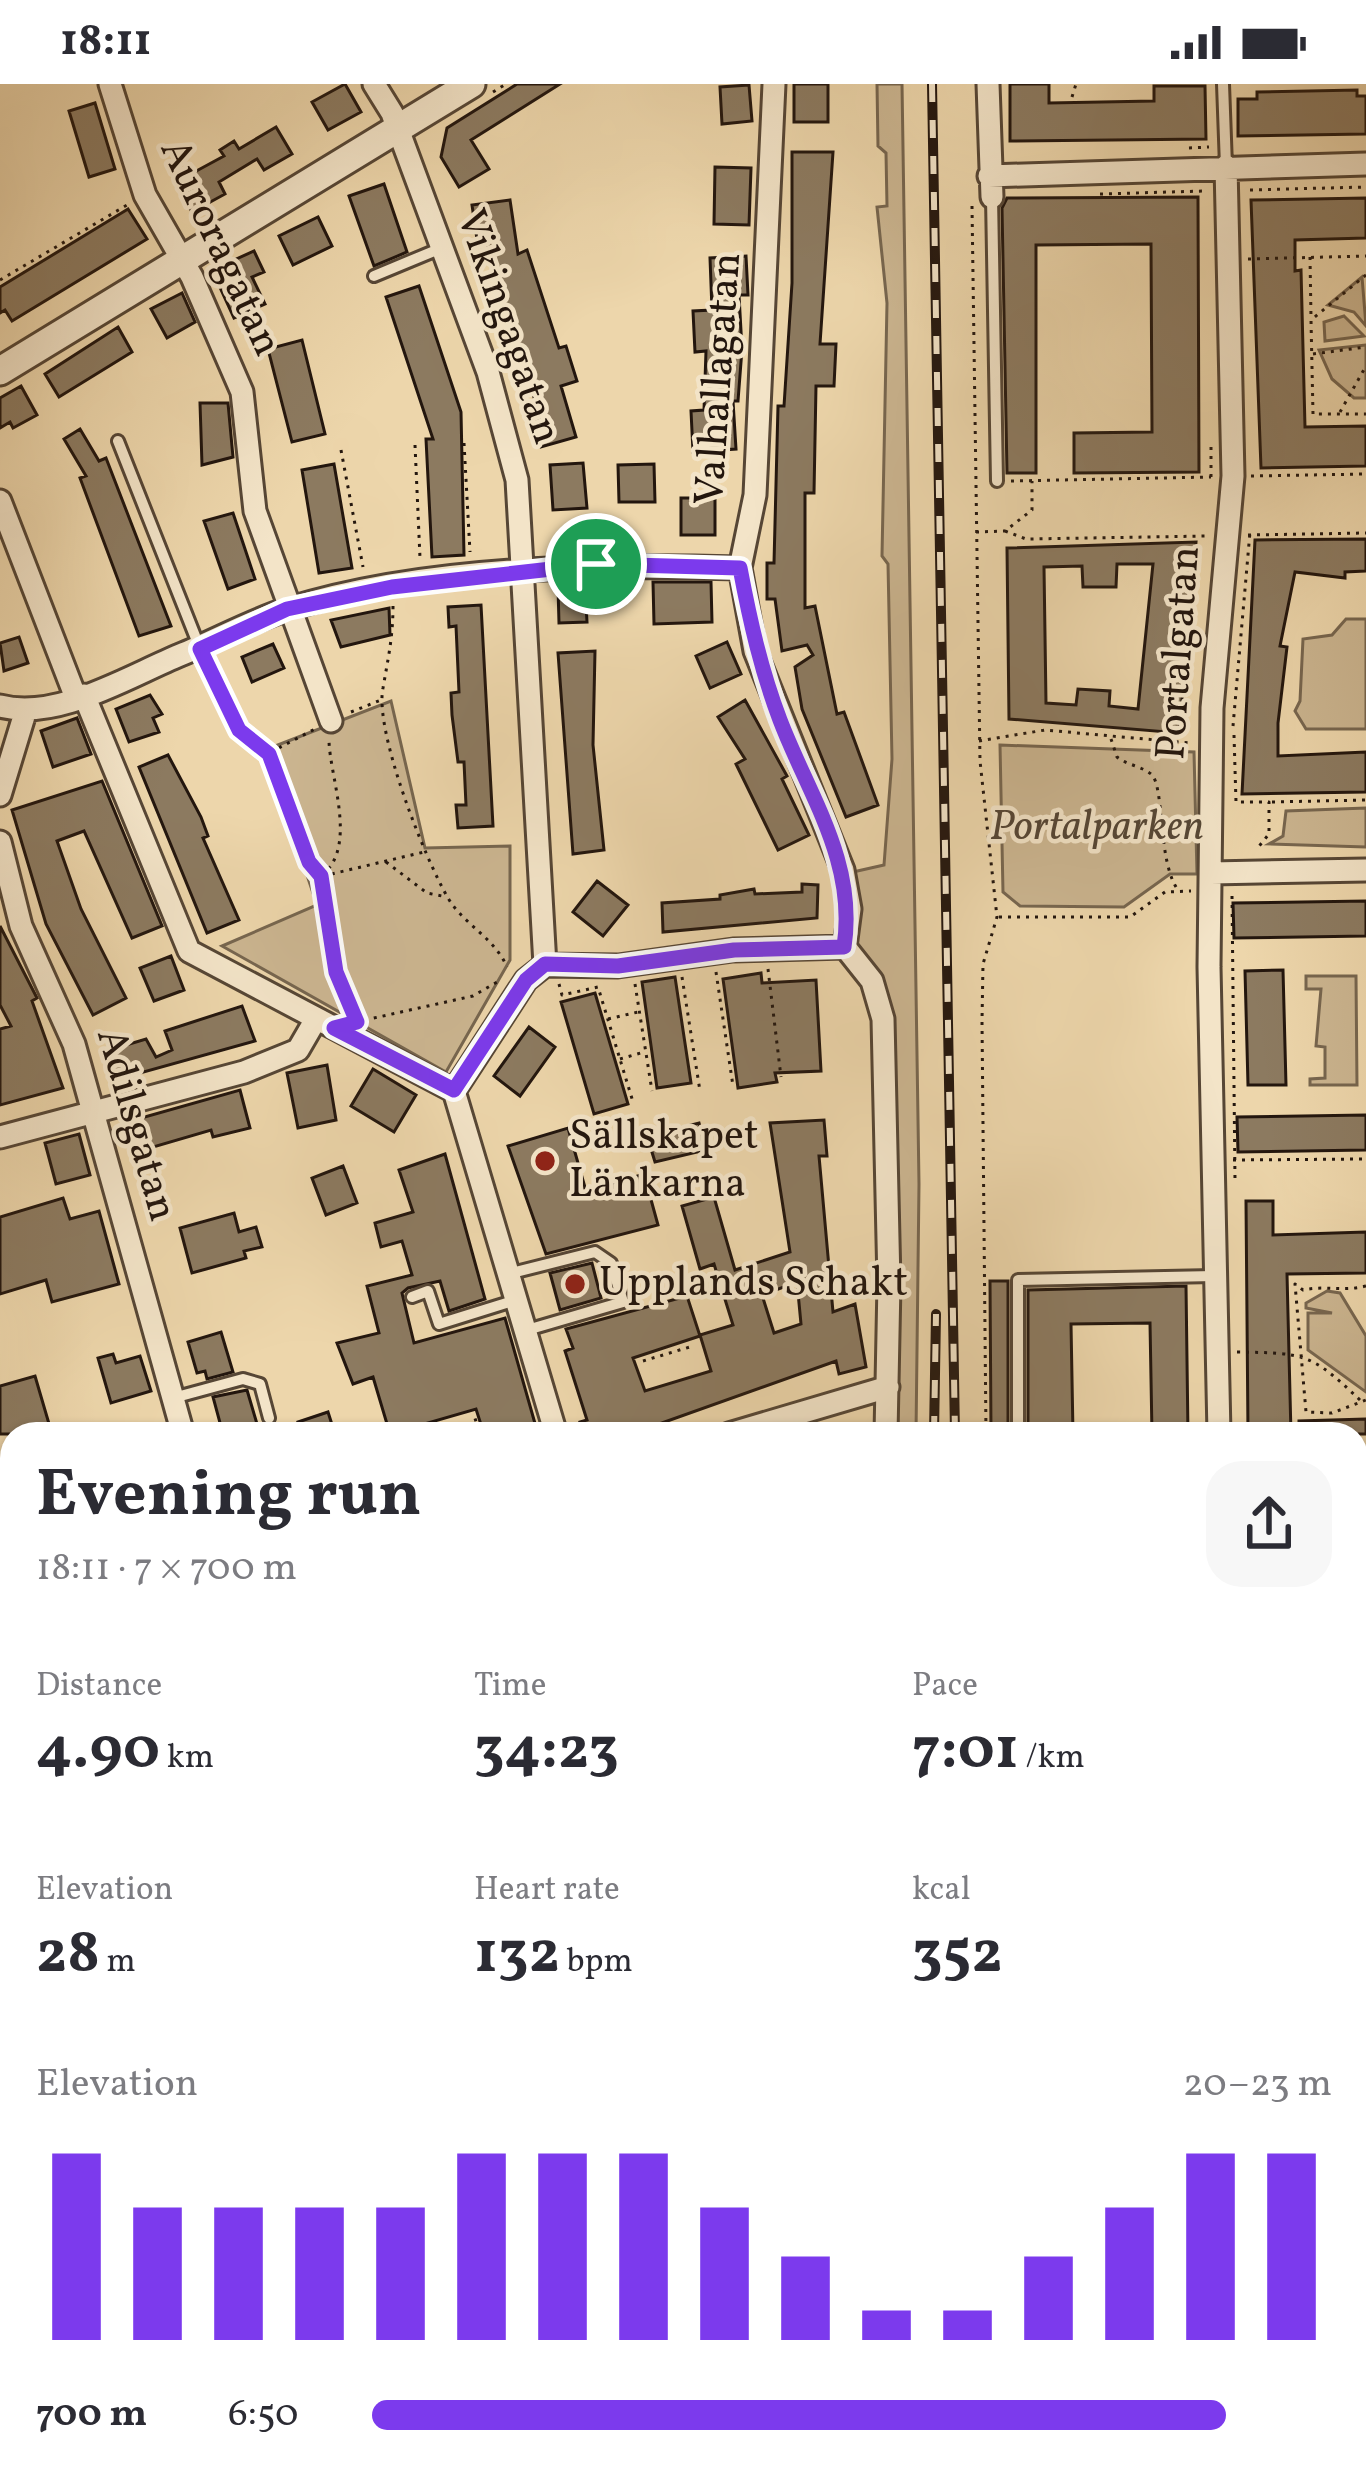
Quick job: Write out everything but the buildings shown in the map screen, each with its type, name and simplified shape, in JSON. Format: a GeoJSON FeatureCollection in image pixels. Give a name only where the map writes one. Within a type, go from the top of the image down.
{"type":"FeatureCollection","features":[{"type":"Feature","properties":{"kind":"street","name":"Auroragatan"},"geometry":{"type":"LineString","coordinates":[[110,84],[145,195],[182,260],[242,392],[250,485],[287,609],[331,721]]}},
{"type":"Feature","properties":{"kind":"street","name":"Vikingagatan"},"geometry":{"type":"LineString","coordinates":[[374,84],[399,130],[488,372],[517,480],[519,572],[550,965]]}},
{"type":"Feature","properties":{"kind":"street"},"geometry":{"type":"LineString","coordinates":[[0,371],[471,84]]}},
{"type":"Feature","properties":{"kind":"street","name":"Valhallagatan"},"geometry":{"type":"LineString","coordinates":[[774,84],[755,495],[740,568],[755,651],[843,870],[850,909],[844,947]]}},
{"type":"Feature","properties":{"kind":"street"},"geometry":{"type":"LineString","coordinates":[[988,84],[990,187],[1226,166],[1366,164]]}},
{"type":"Feature","properties":{"kind":"street","name":"Portalgatan"},"geometry":{"type":"LineString","coordinates":[[1219,1422],[1216,1276],[1224,1160],[1225,882],[1212,708],[1233,476],[1226,166]]}},
{"type":"Feature","properties":{"kind":"street"},"geometry":{"type":"LineString","coordinates":[[0,501],[189,951],[454,1090],[553,1422]]}},
{"type":"Feature","properties":{"kind":"street"},"geometry":{"type":"LineString","coordinates":[[0,706],[26,713],[200,649],[287,609],[392,587],[596,564],[740,568]]}},
{"type":"Feature","properties":{"kind":"street"},"geometry":{"type":"LineString","coordinates":[[0,795],[26,713]]}},
{"type":"Feature","properties":{"kind":"street","name":"Adilsgatan"},"geometry":{"type":"LineString","coordinates":[[0,842],[21,926],[74,1044],[180,1422]]}},
{"type":"Feature","properties":{"kind":"street"},"geometry":{"type":"LineString","coordinates":[[1225,882],[1366,870]]}},
{"type":"Feature","properties":{"kind":"street"},"geometry":{"type":"LineString","coordinates":[[454,1090],[526,980],[550,965],[631,964],[712,952],[844,947],[872,981],[883,1019],[887,1422]]}},
{"type":"Feature","properties":{"kind":"street"},"geometry":{"type":"LineString","coordinates":[[0,1137],[244,1072],[298,1050],[316,1019]]}},
{"type":"Feature","properties":{"kind":"street"},"geometry":{"type":"LineString","coordinates":[[770,1422],[888,1387]]}},
{"type":"Feature","properties":{"kind":"lane"},"geometry":{"type":"LineString","coordinates":[[1223,84],[1226,166]]}},
{"type":"Feature","properties":{"kind":"lane"},"geometry":{"type":"LineString","coordinates":[[990,187],[997,481]]}},
{"type":"Feature","properties":{"kind":"lane"},"geometry":{"type":"LineString","coordinates":[[374,276],[440,249]]}},
{"type":"Feature","properties":{"kind":"lane"},"geometry":{"type":"LineString","coordinates":[[118,441],[200,649]]}},
{"type":"Feature","properties":{"kind":"lane"},"geometry":{"type":"LineString","coordinates":[[508,1274],[596,1252],[611,1263],[622,1301],[526,1330]]}},
{"type":"Feature","properties":{"kind":"lane"},"geometry":{"type":"LineString","coordinates":[[1018,1422],[1018,1280],[1216,1276]]}},
{"type":"Feature","properties":{"kind":"lane"},"geometry":{"type":"LineString","coordinates":[[412,1297],[428,1292],[439,1324],[516,1300]]}},
{"type":"Feature","properties":{"kind":"lane"},"geometry":{"type":"LineString","coordinates":[[173,1398],[243,1379],[260,1384],[269,1418]]}},
{"type":"Feature","properties":{"kind":"path"},"geometry":{"type":"LineString","coordinates":[[1072,97],[1076,84]]}},
{"type":"Feature","properties":{"kind":"path"},"geometry":{"type":"LineString","coordinates":[[986,1422],[983,964],[998,916],[980,741],[972,197],[990,187]]}},
{"type":"Feature","properties":{"kind":"path"},"geometry":{"type":"LineString","coordinates":[[1088,195],[1366,187]]}},
{"type":"Feature","properties":{"kind":"path"},"geometry":{"type":"LineString","coordinates":[[0,280],[136,200]]}},
{"type":"Feature","properties":{"kind":"path"},"geometry":{"type":"LineString","coordinates":[[1246,259],[1366,256]]}},
{"type":"Feature","properties":{"kind":"path"},"geometry":{"type":"LineString","coordinates":[[1310,257],[1313,414],[1366,414]]}},
{"type":"Feature","properties":{"kind":"path"},"geometry":{"type":"LineString","coordinates":[[1311,320],[1366,274]]}},
{"type":"Feature","properties":{"kind":"path"},"geometry":{"type":"LineString","coordinates":[[1312,354],[1366,347]]}},
{"type":"Feature","properties":{"kind":"path"},"geometry":{"type":"LineString","coordinates":[[1340,414],[1366,366]]}},
{"type":"Feature","properties":{"kind":"path"},"geometry":{"type":"LineString","coordinates":[[464,442],[471,578]]}},
{"type":"Feature","properties":{"kind":"path"},"geometry":{"type":"LineString","coordinates":[[415,445],[422,584]]}},
{"type":"Feature","properties":{"kind":"path"},"geometry":{"type":"LineString","coordinates":[[341,450],[368,592]]}},
{"type":"Feature","properties":{"kind":"path"},"geometry":{"type":"LineString","coordinates":[[973,482],[1366,474]]}},
{"type":"Feature","properties":{"kind":"path"},"geometry":{"type":"LineString","coordinates":[[1005,531],[1032,510],[1032,481]]}},
{"type":"Feature","properties":{"kind":"path"},"geometry":{"type":"LineString","coordinates":[[974,532],[1005,531],[1026,539],[1366,532]]}},
{"type":"Feature","properties":{"kind":"path"},"geometry":{"type":"LineString","coordinates":[[200,649],[239,730],[269,754],[309,862],[321,876],[336,972],[357,1022],[473,996],[511,974],[497,945],[448,897],[425,852],[384,728],[383,699],[394,651],[392,587]]}},
{"type":"Feature","properties":{"kind":"path"},"geometry":{"type":"LineString","coordinates":[[321,876],[331,868],[339,830],[331,721]]}},
{"type":"Feature","properties":{"kind":"path"},"geometry":{"type":"LineString","coordinates":[[980,741],[1045,730],[1190,743]]}},
{"type":"Feature","properties":{"kind":"path"},"geometry":{"type":"LineString","coordinates":[[1110,736],[1117,757],[1153,775],[1160,787],[1157,818],[1166,874],[1180,891]]}},
{"type":"Feature","properties":{"kind":"path"},"geometry":{"type":"LineString","coordinates":[[1269,802],[1366,800]]}},
{"type":"Feature","properties":{"kind":"path"},"geometry":{"type":"LineString","coordinates":[[998,916],[1130,917],[1166,892],[1225,882],[1255,851],[1277,851]]}},
{"type":"Feature","properties":{"kind":"path"},"geometry":{"type":"LineString","coordinates":[[321,876],[425,852]]}},
{"type":"Feature","properties":{"kind":"path"},"geometry":{"type":"LineString","coordinates":[[385,860],[427,893],[448,897]]}},
{"type":"Feature","properties":{"kind":"path"},"geometry":{"type":"LineString","coordinates":[[1225,882],[1224,1160],[1235,1182]]}},
{"type":"Feature","properties":{"kind":"path"},"geometry":{"type":"LineString","coordinates":[[766,949],[781,1077]]}},
{"type":"Feature","properties":{"kind":"path"},"geometry":{"type":"LineString","coordinates":[[712,952],[733,1086]]}},
{"type":"Feature","properties":{"kind":"path"},"geometry":{"type":"LineString","coordinates":[[679,957],[700,1091]]}},
{"type":"Feature","properties":{"kind":"path"},"geometry":{"type":"LineString","coordinates":[[631,964],[652,1090]]}},
{"type":"Feature","properties":{"kind":"path"},"geometry":{"type":"LineString","coordinates":[[550,965],[562,995],[598,987],[632,1102]]}},
{"type":"Feature","properties":{"kind":"path"},"geometry":{"type":"LineString","coordinates":[[608,1019],[640,1012]]}},
{"type":"Feature","properties":{"kind":"path"},"geometry":{"type":"LineString","coordinates":[[620,1059],[646,1052]]}},
{"type":"Feature","properties":{"kind":"path"},"geometry":{"type":"LineString","coordinates":[[1224,1160],[1366,1160]]}},
{"type":"Feature","properties":{"kind":"path"},"geometry":{"type":"LineString","coordinates":[[1217,1352],[1299,1353],[1326,1368],[1364,1401],[1332,1413],[1306,1412],[1299,1353],[1295,1284],[1303,1290],[1329,1284],[1347,1291],[1366,1286]]}},
{"type":"Feature","properties":{"kind":"path"},"geometry":{"type":"LineString","coordinates":[[643,1361],[693,1346]]}},
{"type":"Feature","properties":{"kind":"path"},"geometry":{"type":"LineString","coordinates":[[466,1422],[482,1418]]}},
{"type":"Feature","properties":{"kind":"green space"},"geometry":{"type":"Polygon","coordinates":[[[877,84],[902,84],[919,1184],[916,1422],[890,1422],[883,1007],[855,951],[853,872],[884,865],[892,759],[888,564],[882,556],[887,303],[877,207],[887,206],[886,153],[878,146],[877,84]]]}},
{"type":"Feature","properties":{"kind":"green space"},"geometry":{"type":"Polygon","coordinates":[[[1362,277],[1366,326],[1354,312],[1328,305],[1362,277]]]}},
{"type":"Feature","properties":{"kind":"green space"},"geometry":{"type":"Polygon","coordinates":[[[1344,316],[1364,336],[1325,341],[1324,322],[1344,316]]]}},
{"type":"Feature","properties":{"kind":"green space"},"geometry":{"type":"Polygon","coordinates":[[[1366,345],[1366,398],[1354,398],[1332,379],[1319,350],[1366,345]]]}},
{"type":"Feature","properties":{"kind":"green space"},"geometry":{"type":"Polygon","coordinates":[[[1346,619],[1366,619],[1366,729],[1306,729],[1295,711],[1300,701],[1303,639],[1332,635],[1346,619]]]}},
{"type":"Feature","properties":{"kind":"green space"},"geometry":{"type":"Polygon","coordinates":[[[391,701],[425,848],[510,846],[510,960],[446,1072],[222,946],[317,905],[265,750],[391,701]]]}},
{"type":"Feature","properties":{"kind":"green space","name":"Portalparken"},"geometry":{"type":"Polygon","coordinates":[[[1000,745],[1194,752],[1197,874],[1170,874],[1124,907],[1020,906],[1003,892],[1000,745]]]}},
{"type":"Feature","properties":{"kind":"green space"},"geometry":{"type":"Polygon","coordinates":[[[1366,808],[1366,847],[1269,844],[1283,836],[1286,811],[1366,808]]]}},
{"type":"Feature","properties":{"kind":"green space"},"geometry":{"type":"Polygon","coordinates":[[[1306,976],[1356,976],[1357,1085],[1310,1085],[1310,1079],[1325,1078],[1325,1047],[1316,1046],[1321,989],[1306,989],[1306,976]]]}},
{"type":"Feature","properties":{"kind":"green space"},"geometry":{"type":"Polygon","coordinates":[[[1327,1291],[1340,1293],[1366,1336],[1366,1392],[1308,1350],[1308,1313],[1332,1313],[1306,1308],[1306,1303],[1327,1291]]]}},
{"type":"Feature","properties":{"kind":"railway"},"geometry":{"type":"LineString","coordinates":[[932,84],[955,1422]]}},
{"type":"Feature","properties":{"kind":"railway"},"geometry":{"type":"LineString","coordinates":[[934,1422],[936,1314]]}},
{"type":"Feature","properties":{"kind":"place","name":"Sällskapet Länkarna"},"geometry":{"type":"Point","coordinates":[545,1161]}},
{"type":"Feature","properties":{"kind":"place","name":"Upplands Schakt"},"geometry":{"type":"Point","coordinates":[575,1284]}},
{"type":"Feature","properties":{"kind":"route"},"geometry":{"type":"LineString","coordinates":[[596,564],[740,568],[755,651],[843,870],[850,909],[844,947],[734,950],[618,966],[545,964],[526,980],[454,1090],[334,1028],[357,1022],[336,972],[321,876],[309,862],[269,754],[239,730],[200,649],[287,609],[392,587],[596,564]]}}]}
